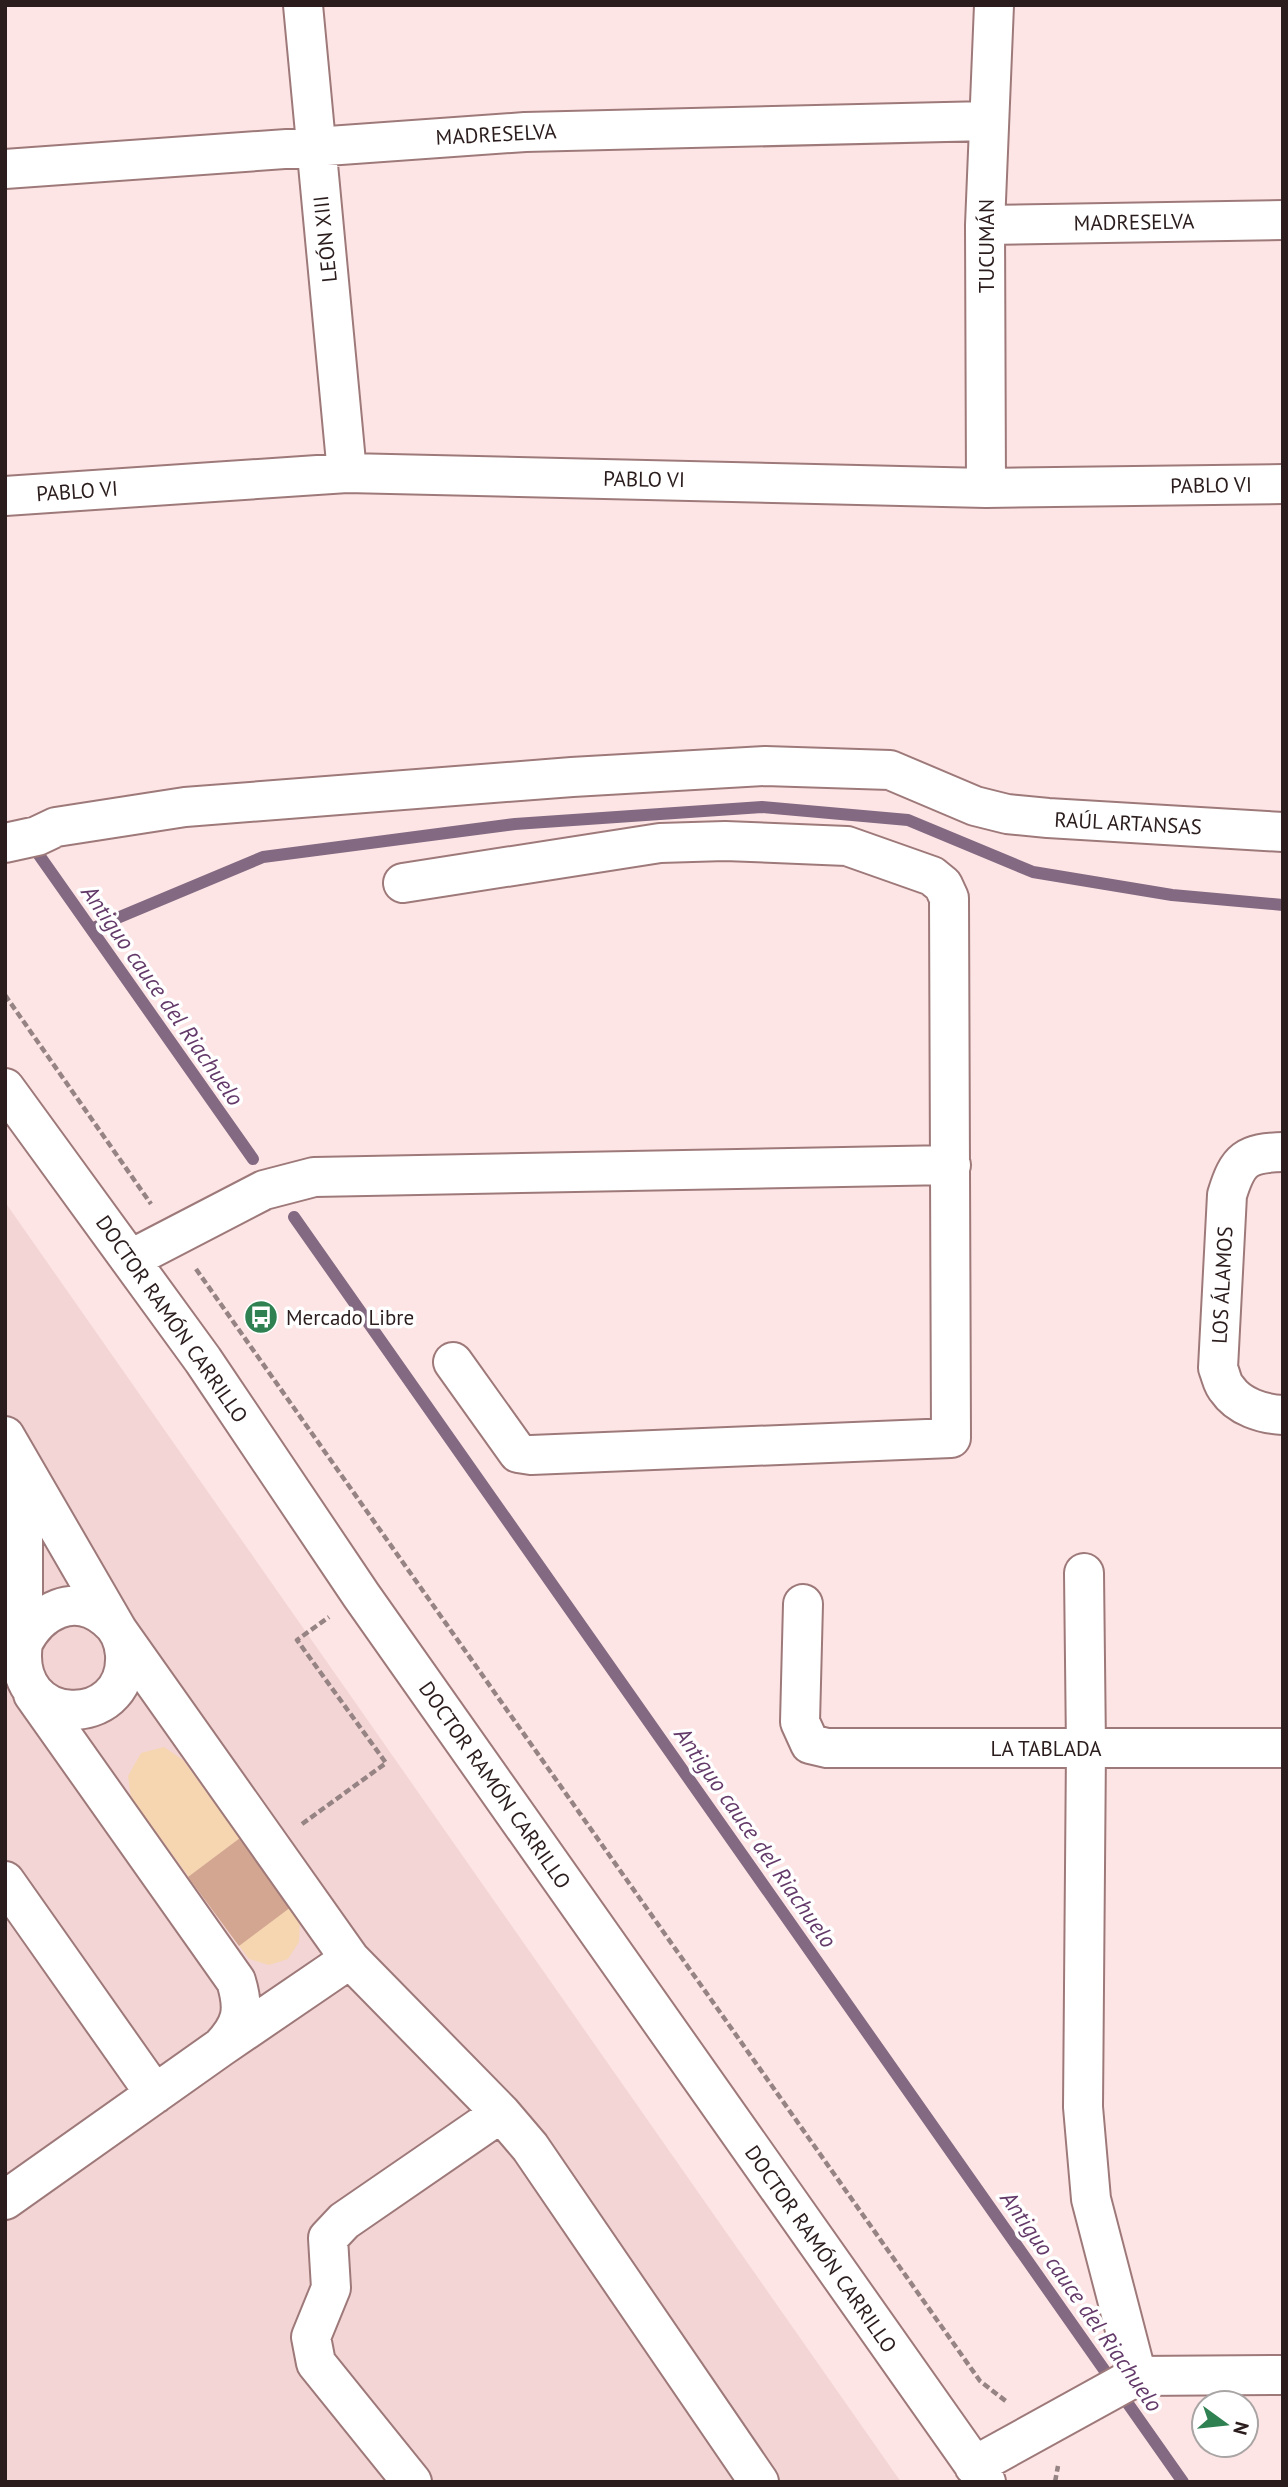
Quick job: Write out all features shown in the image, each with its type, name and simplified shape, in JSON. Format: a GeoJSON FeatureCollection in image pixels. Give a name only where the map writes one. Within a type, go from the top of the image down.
{"type":"FeatureCollection","features":[{"type":"Feature","properties":{"kind":"street","name":"LEÓN XIII"},"geometry":{"type":"LineString","coordinates":[[303,5],[347,473]]}},
{"type":"Feature","properties":{"kind":"street","name":"TUCUMÁN"},"geometry":{"type":"LineString","coordinates":[[986,488],[985,225],[994,5]]}},
{"type":"Feature","properties":{"kind":"street","name":"MADRESELVA"},"geometry":{"type":"LineString","coordinates":[[5,169],[526,132],[988,121]]}},
{"type":"Feature","properties":{"kind":"street","name":"MADRESELVA"},"geometry":{"type":"LineString","coordinates":[[985,225],[1283,220]]}},
{"type":"Feature","properties":{"kind":"street","name":"PABLO VI"},"geometry":{"type":"LineString","coordinates":[[5,496],[347,473],[986,488],[1283,484]]}},
{"type":"Feature","properties":{"kind":"street","name":"RAÚL ARTANSAS"},"geometry":{"type":"LineString","coordinates":[[5,843],[37,836],[56,827],[185,807],[572,777],[765,766],[890,770],[975,806],[1007,814],[1283,832]]}},
{"type":"Feature","properties":{"kind":"street"},"geometry":{"type":"LineString","coordinates":[[403,883],[660,843],[725,841],[847,846],[932,876],[943,886],[949,898],[951,1438],[531,1455],[518,1453],[453,1362]]}},
{"type":"Feature","properties":{"kind":"street","name":"DOCTOR RAMÓN CARRILLO"},"geometry":{"type":"LineString","coordinates":[[5,1088],[203,1360],[361,1595],[980,2474]]}},
{"type":"Feature","properties":{"kind":"street","name":"LOS ÁLAMOS"},"geometry":{"type":"LineString","coordinates":[[1283,1152],[1246,1157],[1234,1172],[1230,1183],[1227,1195],[1218,1368],[1226,1389],[1237,1400],[1256,1411],[1283,1415]]}},
{"type":"Feature","properties":{"kind":"street"},"geometry":{"type":"LineString","coordinates":[[131,1259],[264,1190],[314,1177],[951,1165]]}},
{"type":"Feature","properties":{"kind":"street"},"geometry":{"type":"LineString","coordinates":[[6,1437],[118,1631],[124,1648],[125,1665],[120,1682],[110,1696],[96,1706],[79,1711],[62,1710],[45,1704],[32,1692]]}},
{"type":"Feature","properties":{"kind":"street"},"geometry":{"type":"LineString","coordinates":[[6,1437],[18,1468],[23,1503],[23,1643],[20,1660],[24,1677],[236,1980],[242,2009],[233,2034],[221,2047]]}},
{"type":"Feature","properties":{"kind":"street"},"geometry":{"type":"LineString","coordinates":[[1084,1573],[1086,1748],[1083,2107],[1091,2199],[1135,2377]]}},
{"type":"Feature","properties":{"kind":"street","name":"LA TABLADA"},"geometry":{"type":"LineString","coordinates":[[803,1604],[800,1722],[810,1744],[827,1748],[1283,1748]]}},
{"type":"Feature","properties":{"kind":"street"},"geometry":{"type":"LineString","coordinates":[[23,1643],[36,1621],[58,1608],[75,1606],[92,1609],[107,1618],[351,1959],[501,2113],[530,2147],[759,2482]]}},
{"type":"Feature","properties":{"kind":"street"},"geometry":{"type":"LineString","coordinates":[[5,1881],[155,2094]]}},
{"type":"Feature","properties":{"kind":"street"},"geometry":{"type":"LineString","coordinates":[[5,2200],[351,1959]]}},
{"type":"Feature","properties":{"kind":"street"},"geometry":{"type":"LineString","coordinates":[[412,2482],[316,2363],[311,2337],[331,2288],[328,2238],[344,2221],[501,2113]]}},
{"type":"Feature","properties":{"kind":"street"},"geometry":{"type":"LineString","coordinates":[[980,2474],[1034,2434],[1135,2377],[1283,2375]]}},
{"type":"Feature","properties":{"kind":"path"},"geometry":{"type":"LineString","coordinates":[[5,995],[981,2381],[1012,2405],[1058,2465],[1055,2482]]}},
{"type":"Feature","properties":{"kind":"path"},"geometry":{"type":"LineString","coordinates":[[300,1826],[386,1763],[297,1640],[361,1595]]}},
{"type":"Feature","properties":{"kind":"shaded area"},"geometry":{"type":"Polygon","coordinates":[[[5,1202],[901,2482],[5,2482],[5,1202]]]}},
{"type":"Feature","properties":{"kind":"shaded area"},"geometry":{"type":"Polygon","coordinates":[[[164,1747],[183,1760],[300,1920],[299,1942],[288,1959],[269,1965],[249,1959],[131,1798],[128,1776],[141,1753],[164,1747]]]}},
{"type":"Feature","properties":{"kind":"building"},"geometry":{"type":"Polygon","coordinates":[[[240,1838],[291,1907],[239,1946],[188,1877],[240,1838]]]}},
{"type":"Feature","properties":{"kind":"waterway"},"geometry":{"type":"LineString","coordinates":[[91,929],[263,857],[515,824],[762,807],[908,820],[1033,872],[1172,895],[1283,905]]}},
{"type":"Feature","properties":{"kind":"waterway","name":"Antiguo cauce del Riachuelo"},"geometry":{"type":"LineString","coordinates":[[39,855],[253,1159]]}},
{"type":"Feature","properties":{"kind":"waterway","name":"Antiguo cauce del Riachuelo"},"geometry":{"type":"LineString","coordinates":[[294,1217],[1183,2482]]}},
{"type":"Feature","properties":{"kind":"place","name":"Mercado Libre"},"geometry":{"type":"Point","coordinates":[261,1317]}}]}
